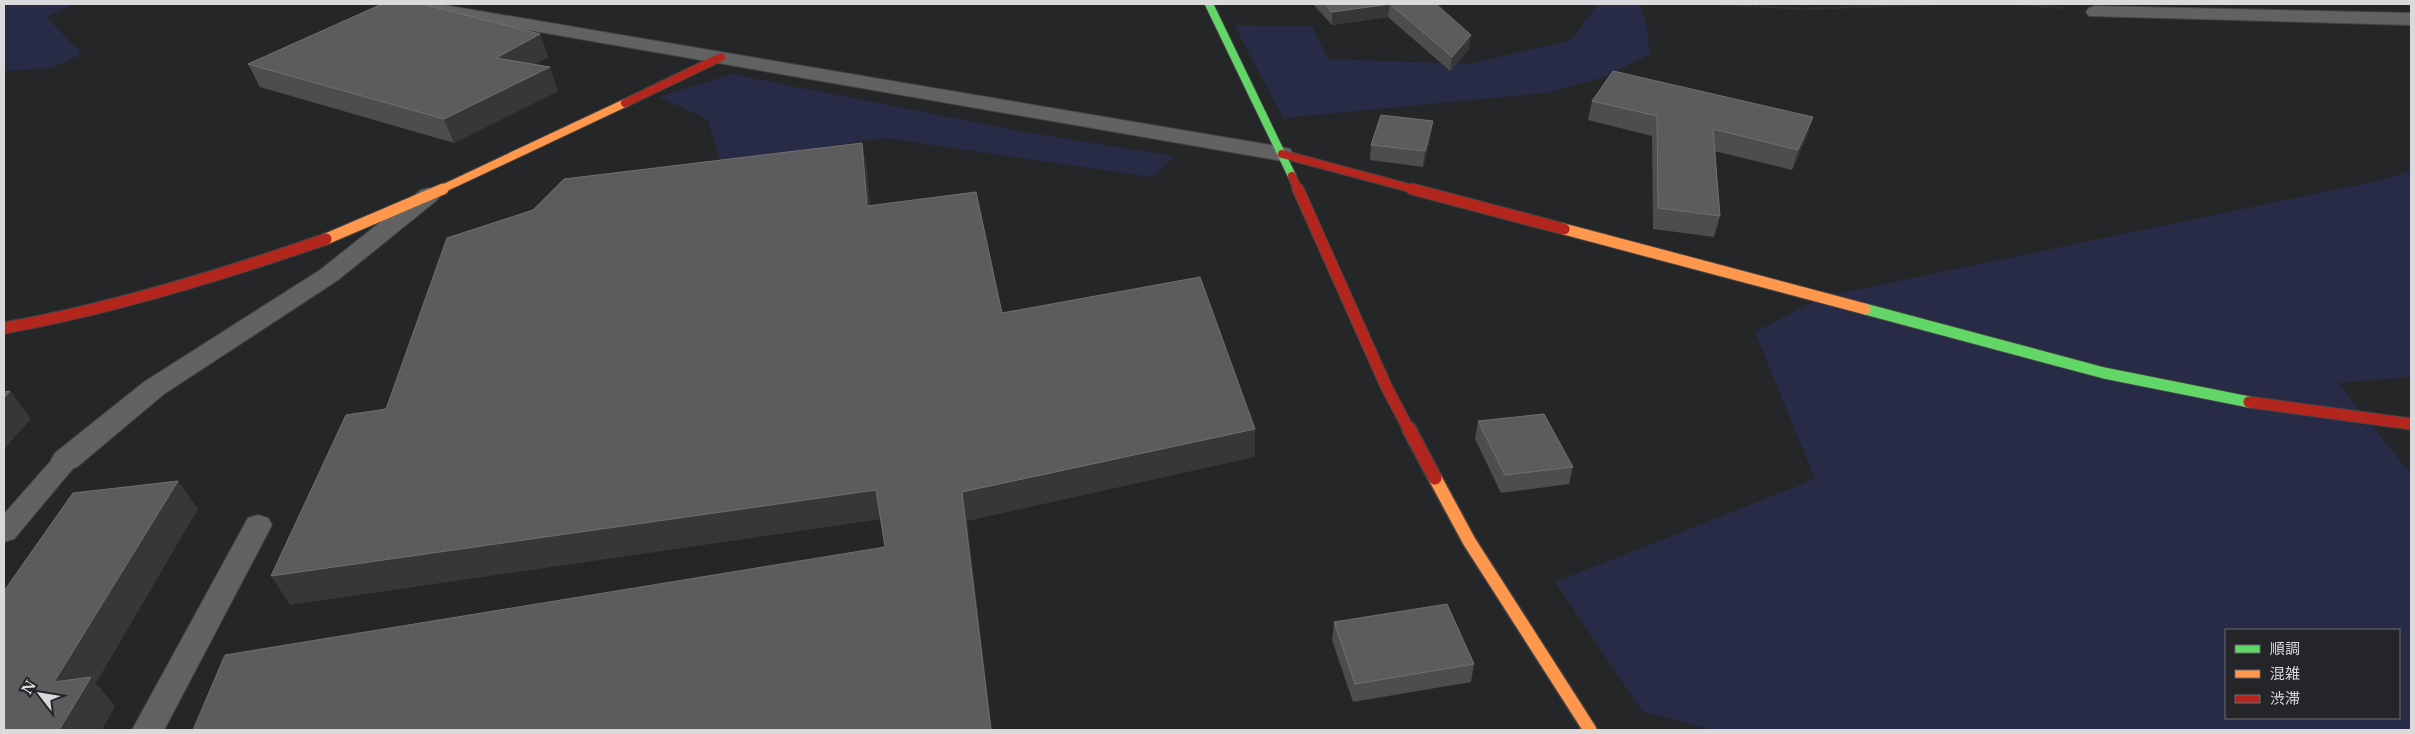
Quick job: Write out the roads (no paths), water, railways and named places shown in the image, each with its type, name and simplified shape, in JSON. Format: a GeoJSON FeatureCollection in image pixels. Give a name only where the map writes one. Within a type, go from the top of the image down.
{"type":"FeatureCollection","features":[{"type":"Feature","properties":{"kind":"street"},"geometry":{"type":"LineString","coordinates":[[407,4],[530,16],[721,57],[1282,154],[2108,373],[2222,398],[2411,424]]}},
{"type":"Feature","properties":{"kind":"street"},"geometry":{"type":"LineString","coordinates":[[1209,4],[1282,154],[1386,386],[1460,524],[1590,730]]}},
{"type":"Feature","properties":{"kind":"street"},"geometry":{"type":"LineString","coordinates":[[2368,4],[2407,19]]}},
{"type":"Feature","properties":{"kind":"street"},"geometry":{"type":"LineString","coordinates":[[2095,12],[2407,19]]}},
{"type":"Feature","properties":{"kind":"street"},"geometry":{"type":"LineString","coordinates":[[4,328],[56,319],[254,264],[316,243],[429,195],[721,57]]}},
{"type":"Feature","properties":{"kind":"street"},"geometry":{"type":"LineString","coordinates":[[66,460],[154,388],[329,275],[429,195]]}},
{"type":"Feature","properties":{"kind":"lane"},"geometry":{"type":"LineString","coordinates":[[4,532],[66,460]]}},
{"type":"Feature","properties":{"kind":"lane"},"geometry":{"type":"LineString","coordinates":[[148,730],[258,525]]}}]}
